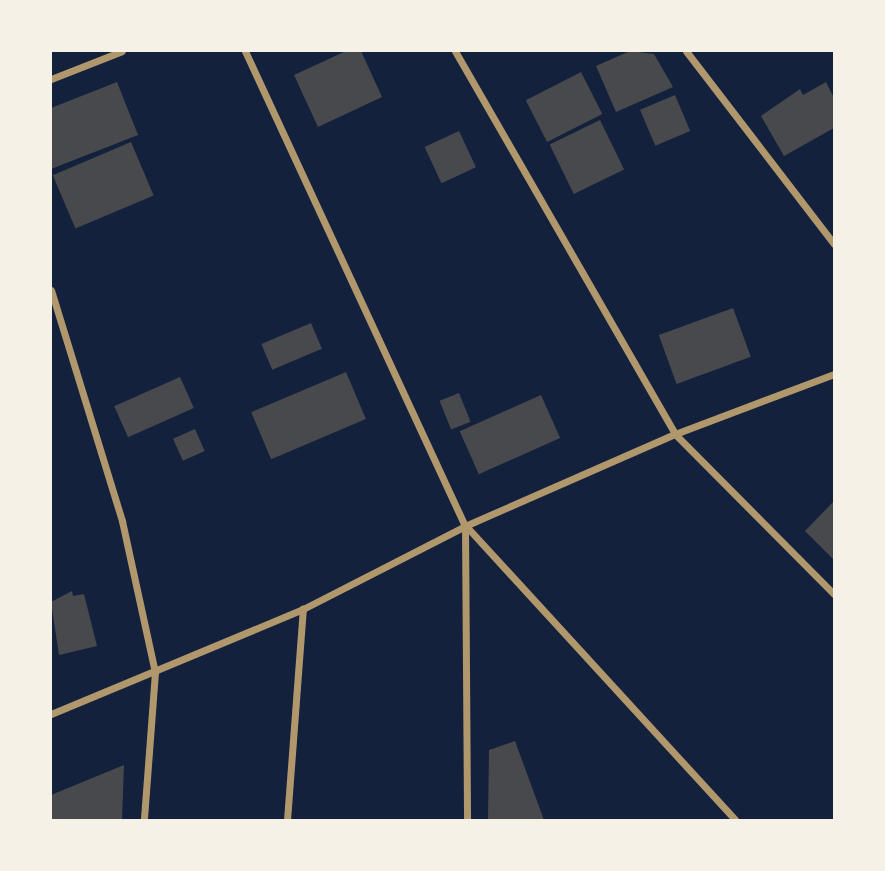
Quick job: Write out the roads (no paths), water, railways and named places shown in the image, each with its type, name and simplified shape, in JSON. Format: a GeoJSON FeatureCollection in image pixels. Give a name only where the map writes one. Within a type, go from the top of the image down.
{"type":"FeatureCollection","features":[{"type":"Feature","properties":{"kind":"street"},"geometry":{"type":"LineString","coordinates":[[51,79],[122,51]]}},
{"type":"Feature","properties":{"kind":"street"},"geometry":{"type":"LineString","coordinates":[[245,51],[466,526],[735,820]]}},
{"type":"Feature","properties":{"kind":"street"},"geometry":{"type":"LineString","coordinates":[[455,51],[676,434],[834,594]]}},
{"type":"Feature","properties":{"kind":"street"},"geometry":{"type":"LineString","coordinates":[[686,51],[834,244]]}},
{"type":"Feature","properties":{"kind":"street"},"geometry":{"type":"LineString","coordinates":[[51,290],[122,521],[155,672],[144,820]]}},
{"type":"Feature","properties":{"kind":"street"},"geometry":{"type":"LineString","coordinates":[[51,714],[303,609],[466,526],[676,434],[834,374]]}},
{"type":"Feature","properties":{"kind":"street"},"geometry":{"type":"LineString","coordinates":[[466,526],[467,820]]}},
{"type":"Feature","properties":{"kind":"street"},"geometry":{"type":"LineString","coordinates":[[287,820],[303,609]]}}]}
